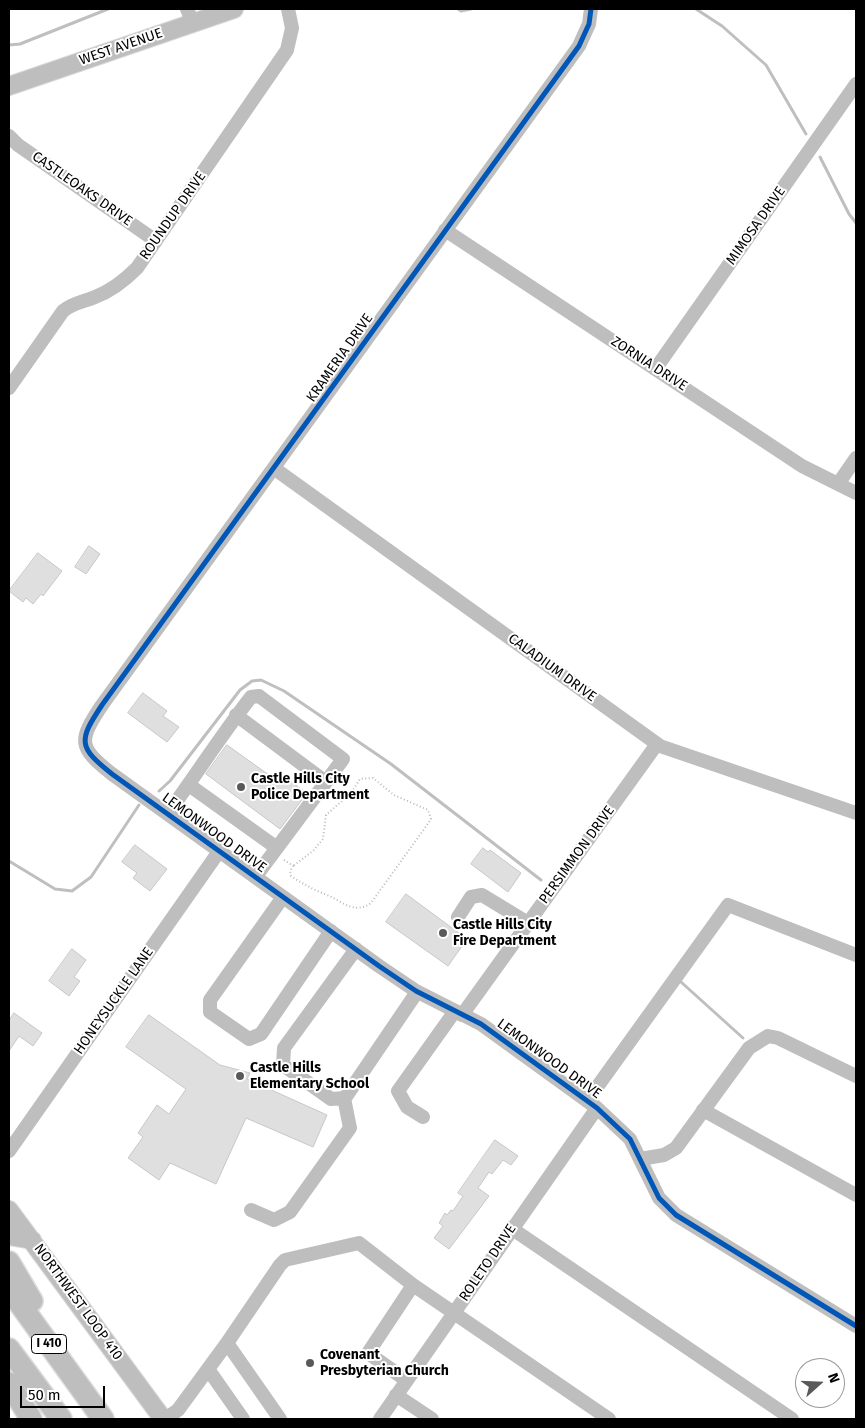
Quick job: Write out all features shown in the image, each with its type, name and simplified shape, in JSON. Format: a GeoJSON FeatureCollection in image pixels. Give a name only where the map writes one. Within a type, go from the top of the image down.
{"type":"FeatureCollection","features":[{"type":"Feature","properties":{"kind":"highway"},"geometry":{"type":"LineString","coordinates":[[9,1262],[88,1399]]}},
{"type":"Feature","properties":{"kind":"highway","name":"I 410"},"geometry":{"type":"LineString","coordinates":[[9,1289],[104,1419]]}},
{"type":"Feature","properties":{"kind":"highway","name":"I 410"},"geometry":{"type":"LineString","coordinates":[[9,1349],[61,1419]]}},
{"type":"Feature","properties":{"kind":"highway"},"geometry":{"type":"LineString","coordinates":[[9,1384],[31,1419]]}},
{"type":"Feature","properties":{"kind":"main road","name":"WEST AVENUE"},"geometry":{"type":"LineString","coordinates":[[9,86],[190,16],[234,9]]}},
{"type":"Feature","properties":{"kind":"main road","name":"NORTHWEST LOOP 410"},"geometry":{"type":"LineString","coordinates":[[9,1210],[164,1419]]}},
{"type":"Feature","properties":{"kind":"main road"},"geometry":{"type":"LineString","coordinates":[[9,1236],[32,1240]]}},
{"type":"Feature","properties":{"kind":"street","name":"ROUNDUP DRIVE"},"geometry":{"type":"LineString","coordinates":[[9,388],[63,311],[72,304],[95,297],[115,287],[137,268],[287,50],[292,28],[288,9]]}},
{"type":"Feature","properties":{"kind":"street","name":"KRAMERIA DRIVE"},"geometry":{"type":"LineString","coordinates":[[84,743],[87,728],[102,705],[275,469],[579,46],[589,24],[591,9]]}},
{"type":"Feature","properties":{"kind":"street","name":"MIMOSA DRIVE"},"geometry":{"type":"LineString","coordinates":[[656,368],[856,84]]}},
{"type":"Feature","properties":{"kind":"street","name":"CASTLEOAKS DRIVE"},"geometry":{"type":"LineString","coordinates":[[9,136],[18,145],[156,241]]}},
{"type":"Feature","properties":{"kind":"street","name":"ZORNIA DRIVE"},"geometry":{"type":"LineString","coordinates":[[445,230],[802,466],[856,494]]}},
{"type":"Feature","properties":{"kind":"street"},"geometry":{"type":"LineString","coordinates":[[838,484],[856,458]]}},
{"type":"Feature","properties":{"kind":"street","name":"CALADIUM DRIVE"},"geometry":{"type":"LineString","coordinates":[[275,469],[658,744],[856,813]]}},
{"type":"Feature","properties":{"kind":"street"},"geometry":{"type":"LineString","coordinates":[[168,813],[236,715],[250,697],[259,696],[343,759],[256,876]]}},
{"type":"Feature","properties":{"kind":"street"},"geometry":{"type":"LineString","coordinates":[[236,715],[326,782]]}},
{"type":"Feature","properties":{"kind":"street","name":"LEMONWOOD DRIVE"},"geometry":{"type":"LineString","coordinates":[[84,743],[92,758],[356,949],[417,992],[481,1024],[592,1104],[630,1139],[659,1198],[676,1215],[856,1326]]}},
{"type":"Feature","properties":{"kind":"street","name":"PERSIMMON DRIVE"},"geometry":{"type":"LineString","coordinates":[[423,1117],[407,1107],[398,1091],[528,923],[658,744]]}},
{"type":"Feature","properties":{"kind":"street"},"geometry":{"type":"LineString","coordinates":[[188,785],[275,850]]}},
{"type":"Feature","properties":{"kind":"street","name":"HONEYSUCKLE LANE"},"geometry":{"type":"LineString","coordinates":[[9,1151],[220,850]]}},
{"type":"Feature","properties":{"kind":"street"},"geometry":{"type":"LineString","coordinates":[[458,917],[471,896],[482,894],[528,923]]}},
{"type":"Feature","properties":{"kind":"street"},"geometry":{"type":"LineString","coordinates":[[283,897],[210,1000],[210,1012],[249,1039],[261,1034],[331,931]]}},
{"type":"Feature","properties":{"kind":"street","name":"ROLETO DRIVE"},"geometry":{"type":"LineString","coordinates":[[380,1419],[454,1314],[592,1104],[728,905],[856,955]]}},
{"type":"Feature","properties":{"kind":"street"},"geometry":{"type":"LineString","coordinates":[[344,1098],[332,1099],[283,1065],[284,1048],[356,949]]}},
{"type":"Feature","properties":{"kind":"street"},"geometry":{"type":"LineString","coordinates":[[251,1210],[274,1220],[290,1212],[350,1128],[344,1098],[417,992]]}},
{"type":"Feature","properties":{"kind":"street"},"geometry":{"type":"LineString","coordinates":[[640,1159],[664,1155],[676,1148],[749,1048],[768,1036],[778,1038],[856,1076]]}},
{"type":"Feature","properties":{"kind":"street"},"geometry":{"type":"LineString","coordinates":[[703,1110],[856,1196]]}},
{"type":"Feature","properties":{"kind":"street"},"geometry":{"type":"LineString","coordinates":[[511,1228],[792,1419]]}},
{"type":"Feature","properties":{"kind":"street"},"geometry":{"type":"LineString","coordinates":[[164,1419],[178,1410],[227,1343],[280,1264],[285,1260],[359,1243],[413,1286],[609,1419]]}},
{"type":"Feature","properties":{"kind":"street"},"geometry":{"type":"LineString","coordinates":[[406,1380],[368,1353],[413,1286]]}},
{"type":"Feature","properties":{"kind":"street"},"geometry":{"type":"LineString","coordinates":[[227,1343],[280,1419]]}},
{"type":"Feature","properties":{"kind":"street"},"geometry":{"type":"LineString","coordinates":[[208,1369],[243,1419]]}},
{"type":"Feature","properties":{"kind":"street"},"geometry":{"type":"LineString","coordinates":[[396,1395],[432,1419]]}},
{"type":"Feature","properties":{"kind":"path"},"geometry":{"type":"LineString","coordinates":[[373,778],[394,795],[428,810],[430,814],[431,819],[427,825],[371,904],[365,907],[345,906],[308,887],[291,876],[290,871],[293,866],[323,839],[326,815],[352,793],[360,779],[373,778]]}},
{"type":"Feature","properties":{"kind":"path"},"geometry":{"type":"LineString","coordinates":[[275,850],[293,866]]}},
{"type":"Feature","properties":{"kind":"building"},"geometry":{"type":"Polygon","coordinates":[[[89,546],[100,554],[86,574],[75,567],[89,546]]]}},
{"type":"Feature","properties":{"kind":"building"},"geometry":{"type":"Polygon","coordinates":[[[38,553],[62,571],[43,596],[41,594],[33,604],[26,598],[23,602],[9,591],[38,553]]]}},
{"type":"Feature","properties":{"kind":"building"},"geometry":{"type":"Polygon","coordinates":[[[143,693],[167,711],[163,716],[179,727],[167,742],[128,713],[143,693]]]}},
{"type":"Feature","properties":{"kind":"building"},"geometry":{"type":"Polygon","coordinates":[[[227,745],[276,780],[281,775],[307,793],[280,829],[206,774],[227,745]]]}},
{"type":"Feature","properties":{"kind":"building"},"geometry":{"type":"Polygon","coordinates":[[[135,845],[167,869],[150,891],[133,878],[137,873],[122,862],[135,845]]]}},
{"type":"Feature","properties":{"kind":"building"},"geometry":{"type":"Polygon","coordinates":[[[483,848],[488,852],[490,850],[521,873],[508,892],[471,864],[483,848]]]}},
{"type":"Feature","properties":{"kind":"building"},"geometry":{"type":"Polygon","coordinates":[[[406,894],[467,939],[448,966],[386,922],[406,894]]]}},
{"type":"Feature","properties":{"kind":"building"},"geometry":{"type":"Polygon","coordinates":[[[72,949],[86,960],[74,977],[80,981],[69,996],[49,981],[72,949]]]}},
{"type":"Feature","properties":{"kind":"building"},"geometry":{"type":"Polygon","coordinates":[[[14,1013],[42,1033],[33,1046],[19,1036],[9,1051],[9,1021],[14,1013]]]}},
{"type":"Feature","properties":{"kind":"building"},"geometry":{"type":"Polygon","coordinates":[[[149,1015],[220,1065],[250,1073],[247,1079],[327,1115],[313,1147],[246,1118],[216,1184],[170,1163],[159,1180],[128,1158],[143,1137],[138,1133],[157,1105],[169,1114],[186,1089],[126,1047],[149,1015]]]}},
{"type":"Feature","properties":{"kind":"building"},"geometry":{"type":"Polygon","coordinates":[[[495,1140],[518,1156],[511,1165],[503,1160],[492,1174],[489,1172],[478,1188],[489,1196],[449,1249],[434,1238],[443,1226],[439,1223],[445,1213],[447,1215],[451,1210],[453,1211],[463,1196],[458,1193],[495,1140]]]}},
{"type":"Feature","properties":{"kind":"waterway"},"geometry":{"type":"LineString","coordinates":[[9,45],[20,44],[108,9]]}},
{"type":"Feature","properties":{"kind":"waterway"},"geometry":{"type":"LineString","coordinates":[[458,9],[461,11],[471,9]]}},
{"type":"Feature","properties":{"kind":"waterway"},"geometry":{"type":"LineString","coordinates":[[696,9],[722,26],[766,65],[806,134]]}},
{"type":"Feature","properties":{"kind":"waterway"},"geometry":{"type":"LineString","coordinates":[[820,157],[849,214],[856,223]]}},
{"type":"Feature","properties":{"kind":"waterway"},"geometry":{"type":"LineString","coordinates":[[159,791],[170,781],[240,690],[252,681],[261,680],[284,691],[391,764],[541,880]]}},
{"type":"Feature","properties":{"kind":"waterway"},"geometry":{"type":"LineString","coordinates":[[9,861],[55,889],[72,891],[91,877],[139,805]]}},
{"type":"Feature","properties":{"kind":"waterway"},"geometry":{"type":"LineString","coordinates":[[681,982],[743,1038]]}},
{"type":"Feature","properties":{"kind":"cycle path"},"geometry":{"type":"LineString","coordinates":[[591,9],[589,24],[579,46],[102,705],[89,727],[85,743],[93,757],[112,774],[379,966],[416,991],[481,1024],[597,1108],[630,1139],[659,1198],[676,1215],[856,1326]]}},
{"type":"Feature","properties":{"kind":"place","name":"Castle Hills City Police Department"},"geometry":{"type":"Point","coordinates":[241,787]}},
{"type":"Feature","properties":{"kind":"place","name":"Castle Hills City Fire Department"},"geometry":{"type":"Point","coordinates":[443,933]}},
{"type":"Feature","properties":{"kind":"place","name":"Castle Hills Elementary School"},"geometry":{"type":"Point","coordinates":[240,1076]}},
{"type":"Feature","properties":{"kind":"place","name":"Covenant Presbyterian Church"},"geometry":{"type":"Point","coordinates":[310,1363]}}]}
